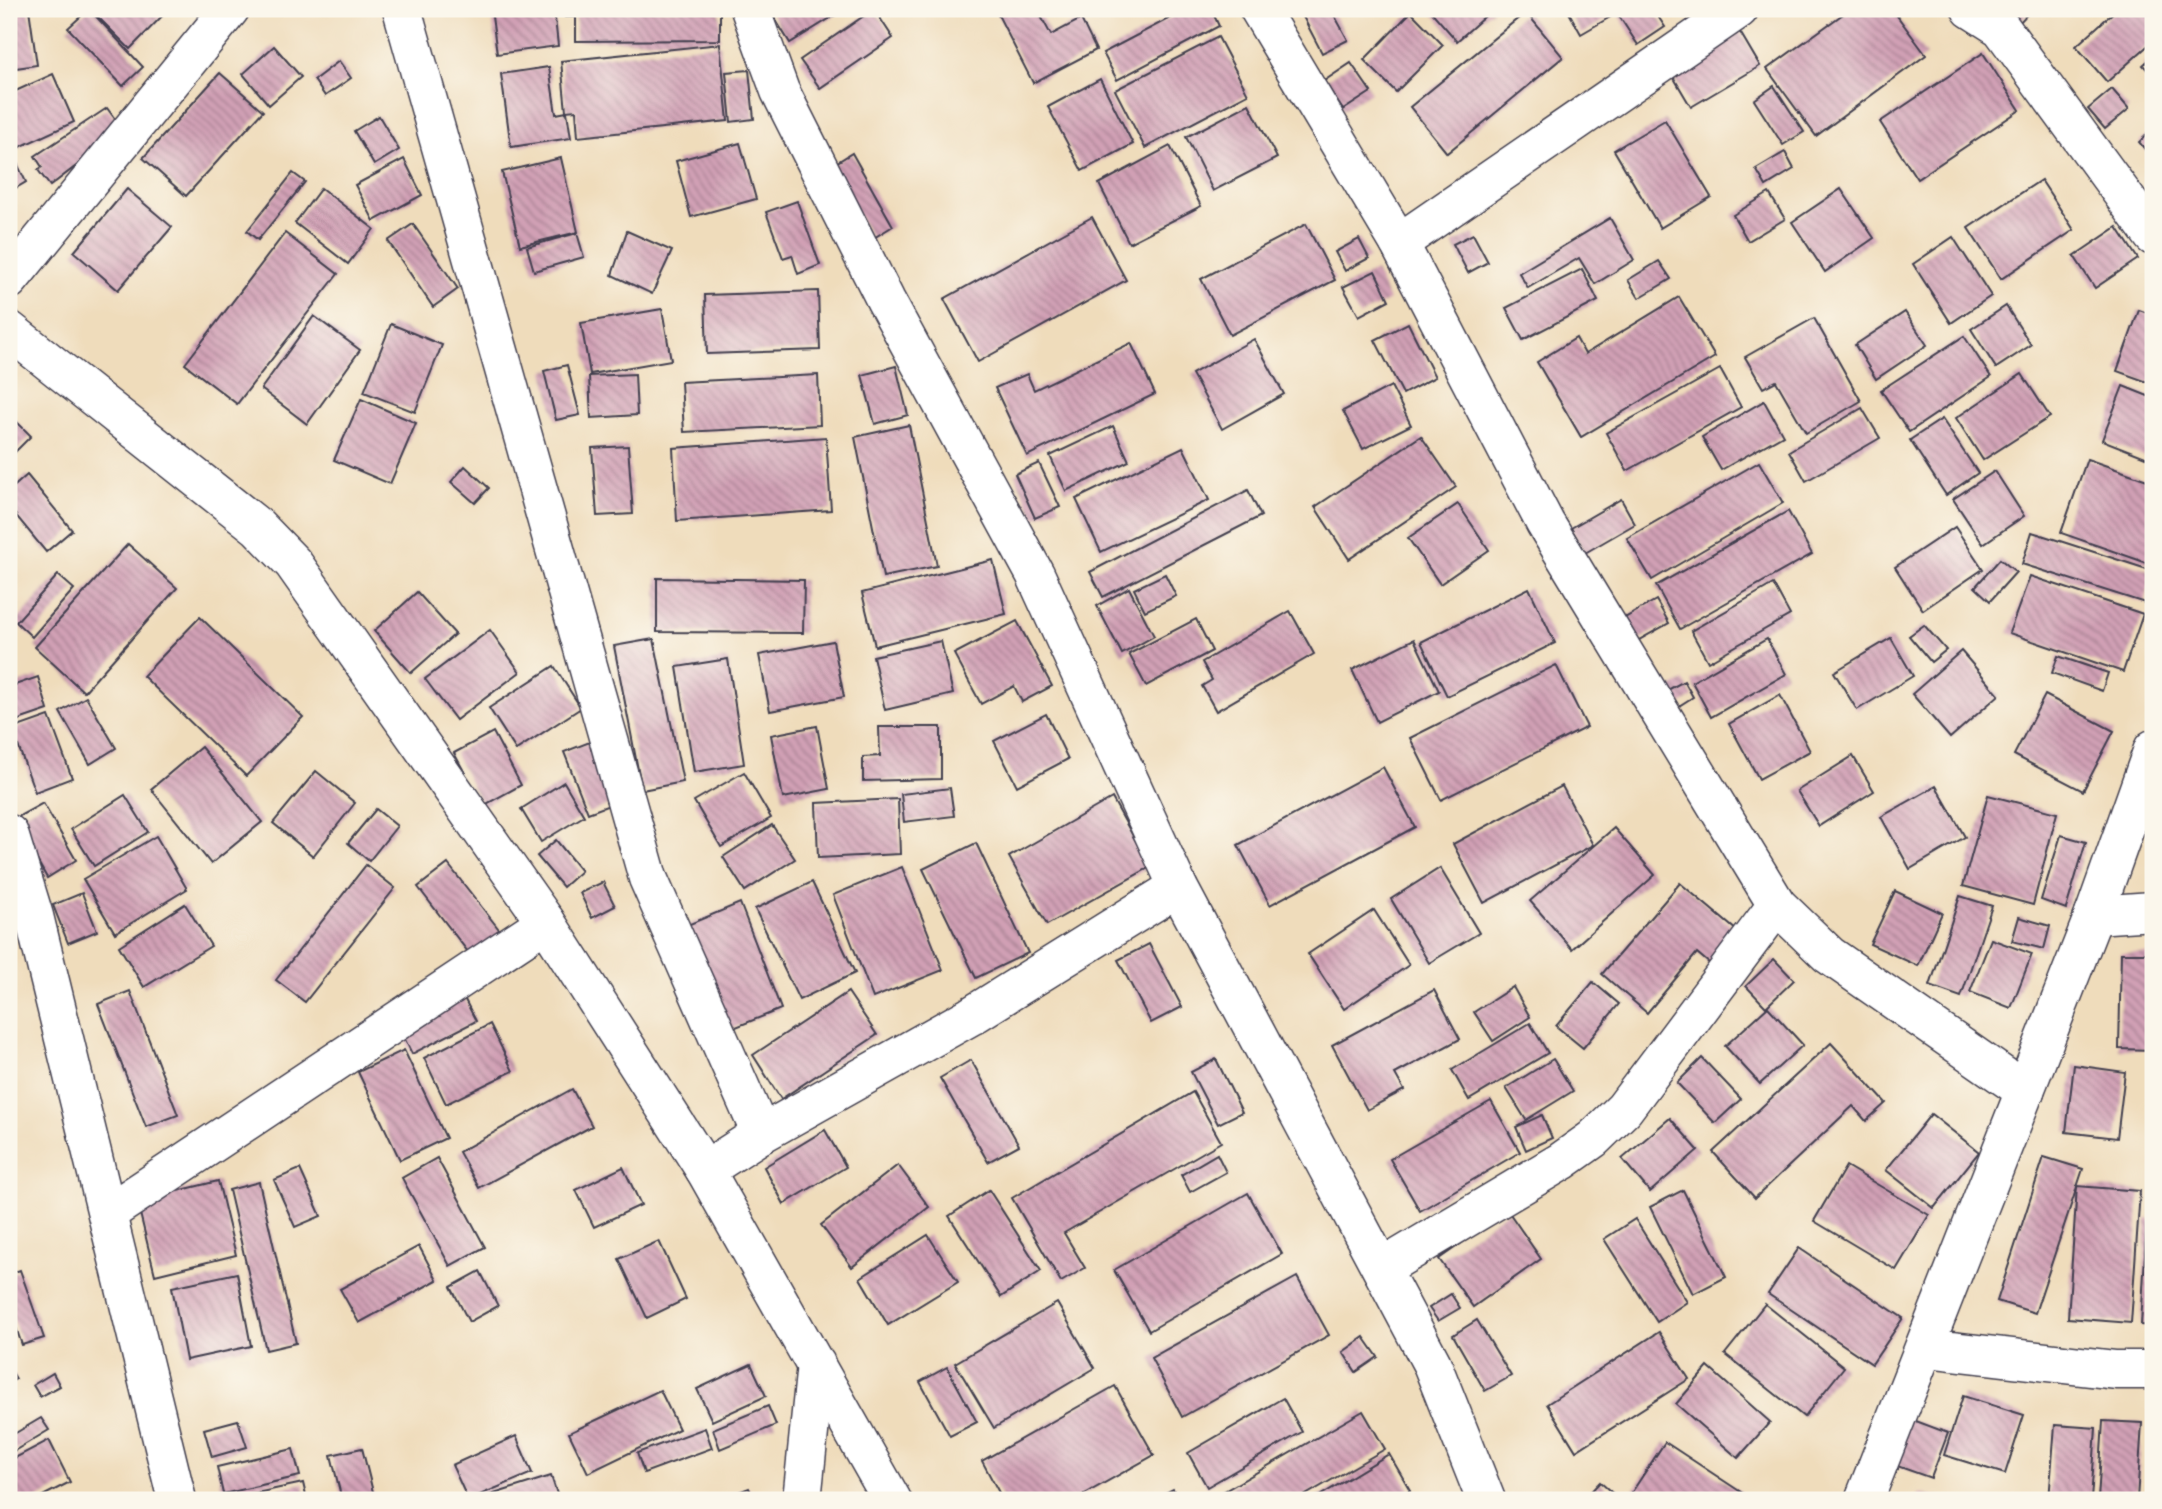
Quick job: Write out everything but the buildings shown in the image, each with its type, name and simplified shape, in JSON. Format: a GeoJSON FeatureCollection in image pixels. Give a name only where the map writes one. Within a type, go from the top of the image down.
{"type":"FeatureCollection","features":[{"type":"Feature","properties":{"kind":"street"},"geometry":{"type":"LineString","coordinates":[[9,280],[230,9]]}},
{"type":"Feature","properties":{"kind":"street"},"geometry":{"type":"LineString","coordinates":[[402,9],[648,878],[761,1133]]}},
{"type":"Feature","properties":{"kind":"street"},"geometry":{"type":"LineString","coordinates":[[750,9],[780,92],[886,301],[1035,574],[1178,887],[1432,1364],[1486,1500]]}},
{"type":"Feature","properties":{"kind":"street"},"geometry":{"type":"LineString","coordinates":[[1259,9],[1399,243],[1545,523],[1777,905],[1829,955],[2025,1091]]}},
{"type":"Feature","properties":{"kind":"street"},"geometry":{"type":"LineString","coordinates":[[1399,243],[1738,9]]}},
{"type":"Feature","properties":{"kind":"street"},"geometry":{"type":"LineString","coordinates":[[1971,9],[2001,28],[2153,236]]}},
{"type":"Feature","properties":{"kind":"street"},"geometry":{"type":"LineString","coordinates":[[9,330],[258,527],[293,563],[546,922],[705,1170],[892,1500]]}},
{"type":"Feature","properties":{"kind":"street"},"geometry":{"type":"LineString","coordinates":[[1864,1500],[2094,915],[2153,749]]}},
{"type":"Feature","properties":{"kind":"street"},"geometry":{"type":"LineString","coordinates":[[9,834],[34,916],[177,1500]]}},
{"type":"Feature","properties":{"kind":"street"},"geometry":{"type":"LineString","coordinates":[[705,1170],[761,1133],[971,1016],[1178,887]]}},
{"type":"Feature","properties":{"kind":"street"},"geometry":{"type":"LineString","coordinates":[[1382,1268],[1562,1161],[1593,1139],[1624,1110],[1777,905]]}},
{"type":"Feature","properties":{"kind":"street"},"geometry":{"type":"LineString","coordinates":[[2094,915],[2153,912]]}},
{"type":"Feature","properties":{"kind":"street"},"geometry":{"type":"LineString","coordinates":[[108,1213],[546,922]]}},
{"type":"Feature","properties":{"kind":"street"},"geometry":{"type":"LineString","coordinates":[[1926,1348],[2116,1370],[2153,1370]]}},
{"type":"Feature","properties":{"kind":"street"},"geometry":{"type":"LineString","coordinates":[[802,1500],[816,1364]]}}]}
